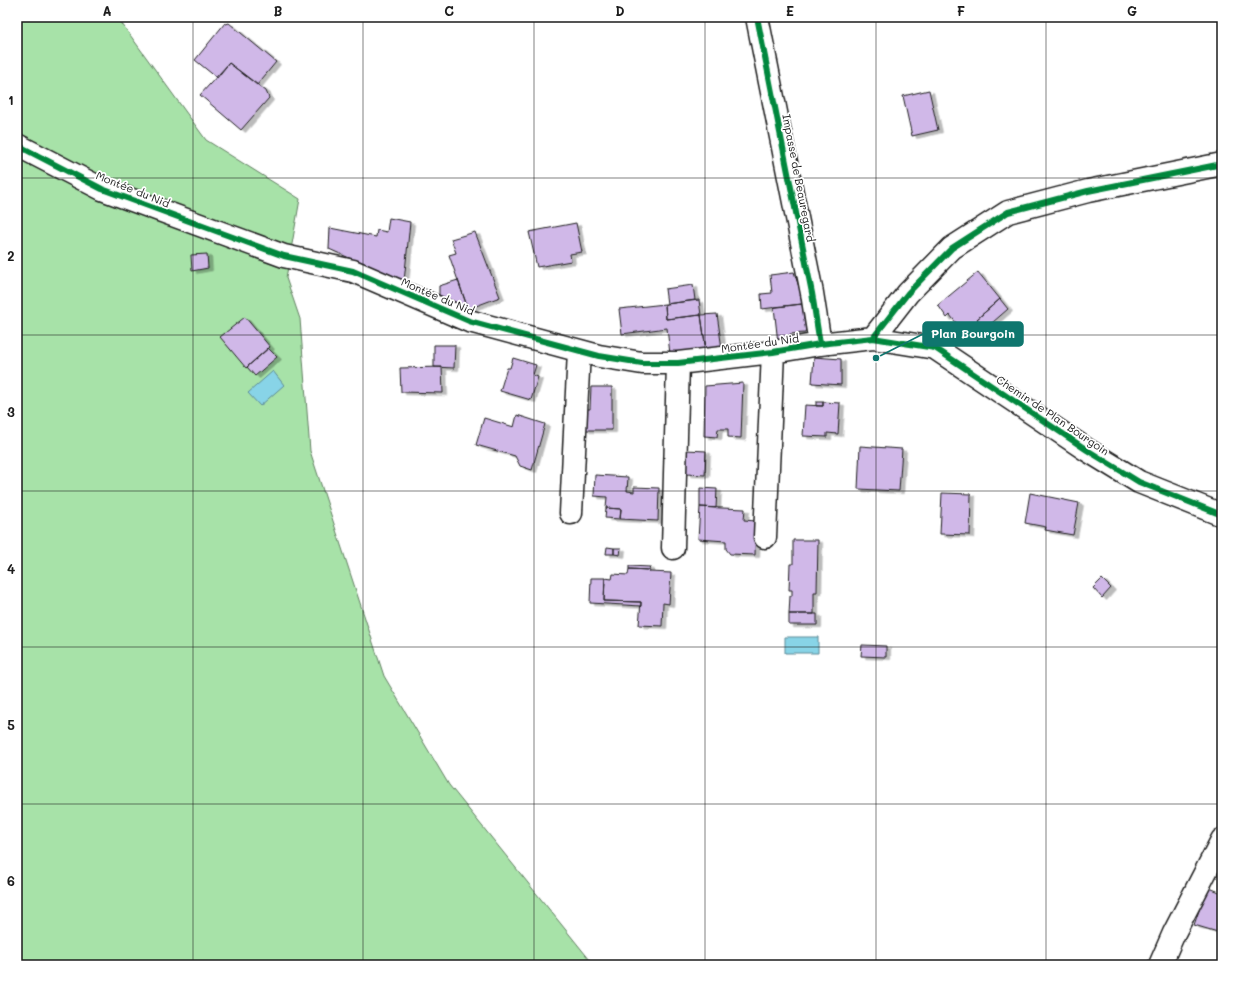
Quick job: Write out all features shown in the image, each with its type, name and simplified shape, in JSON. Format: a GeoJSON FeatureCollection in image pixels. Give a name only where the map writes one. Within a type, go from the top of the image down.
{"type":"FeatureCollection","features":[{"type":"Feature","properties":{"kind":"street","name":"Impasse de Beauregard"},"geometry":{"type":"LineString","coordinates":[[758,17],[812,293],[820,344]]}},
{"type":"Feature","properties":{"kind":"street","name":"Montée du Nid"},"geometry":{"type":"LineString","coordinates":[[17,145],[102,190],[284,256],[353,271],[469,321],[599,356],[642,363],[678,363],[873,338]]}},
{"type":"Feature","properties":{"kind":"street"},"geometry":{"type":"LineString","coordinates":[[873,338],[908,293],[952,248],[1008,212],[1088,191],[1222,164]]}},
{"type":"Feature","properties":{"kind":"street","name":"Chemin de Plan Bourgoin"},"geometry":{"type":"LineString","coordinates":[[873,338],[935,348],[1087,450],[1139,482],[1222,515]]}},
{"type":"Feature","properties":{"kind":"street"},"geometry":{"type":"LineString","coordinates":[[572,514],[579,351]]}},
{"type":"Feature","properties":{"kind":"street"},"geometry":{"type":"LineString","coordinates":[[765,537],[773,352]]}},
{"type":"Feature","properties":{"kind":"street"},"geometry":{"type":"LineString","coordinates":[[673,548],[678,363]]}},
{"type":"Feature","properties":{"kind":"street"},"geometry":{"type":"LineString","coordinates":[[1160,965],[1174,934],[1222,840]]}},
{"type":"Feature","properties":{"kind":"green space"},"geometry":{"type":"Polygon","coordinates":[[[17,17],[117,17],[206,140],[300,199],[286,278],[300,319],[310,451],[384,676],[449,785],[594,965],[17,965],[17,17]]]}},
{"type":"Feature","properties":{"kind":"water"},"geometry":{"type":"Polygon","coordinates":[[[273,371],[284,385],[260,406],[248,393],[273,371]]]}},
{"type":"Feature","properties":{"kind":"water"},"geometry":{"type":"Polygon","coordinates":[[[785,637],[818,637],[818,653],[785,653],[785,637]]]}},
{"type":"Feature","properties":{"kind":"building"},"geometry":{"type":"Polygon","coordinates":[[[225,23],[229,23],[276,62],[257,85],[229,63],[217,78],[195,60],[225,23]]]}},
{"type":"Feature","properties":{"kind":"building"},"geometry":{"type":"Polygon","coordinates":[[[229,63],[266,91],[269,98],[241,130],[200,95],[229,63]]]}},
{"type":"Feature","properties":{"kind":"building"},"geometry":{"type":"Polygon","coordinates":[[[929,90],[938,130],[912,136],[903,96],[929,90]]]}},
{"type":"Feature","properties":{"kind":"building"},"geometry":{"type":"Polygon","coordinates":[[[389,218],[410,222],[404,282],[329,249],[330,228],[376,237],[377,230],[387,232],[389,218]]]}},
{"type":"Feature","properties":{"kind":"building"},"geometry":{"type":"Polygon","coordinates":[[[576,223],[582,252],[570,254],[571,261],[537,267],[529,232],[576,223]]]}},
{"type":"Feature","properties":{"kind":"building"},"geometry":{"type":"Polygon","coordinates":[[[475,232],[500,297],[468,309],[449,255],[456,253],[451,239],[475,232]]]}},
{"type":"Feature","properties":{"kind":"building"},"geometry":{"type":"Polygon","coordinates":[[[207,254],[208,268],[192,271],[191,255],[207,254]]]}},
{"type":"Feature","properties":{"kind":"building"},"geometry":{"type":"Polygon","coordinates":[[[794,272],[800,290],[802,304],[762,309],[761,294],[772,293],[770,275],[794,272]]]}},
{"type":"Feature","properties":{"kind":"building"},"geometry":{"type":"Polygon","coordinates":[[[978,272],[1000,299],[977,319],[985,329],[970,341],[950,315],[947,318],[938,305],[978,272]]]}},
{"type":"Feature","properties":{"kind":"building"},"geometry":{"type":"Polygon","coordinates":[[[458,280],[468,309],[439,297],[439,286],[458,280]]]}},
{"type":"Feature","properties":{"kind":"building"},"geometry":{"type":"Polygon","coordinates":[[[693,285],[695,300],[667,304],[665,289],[693,285]]]}},
{"type":"Feature","properties":{"kind":"building"},"geometry":{"type":"Polygon","coordinates":[[[1000,299],[1008,309],[985,329],[977,319],[1000,299]]]}},
{"type":"Feature","properties":{"kind":"building"},"geometry":{"type":"Polygon","coordinates":[[[699,300],[701,315],[666,319],[665,304],[699,300]]]}},
{"type":"Feature","properties":{"kind":"building"},"geometry":{"type":"Polygon","coordinates":[[[665,304],[666,319],[701,315],[706,350],[670,354],[667,328],[622,334],[619,309],[665,304]]]}},
{"type":"Feature","properties":{"kind":"building"},"geometry":{"type":"Polygon","coordinates":[[[802,304],[806,330],[805,333],[790,334],[790,341],[778,343],[774,307],[802,304]]]}},
{"type":"Feature","properties":{"kind":"building"},"geometry":{"type":"Polygon","coordinates":[[[717,314],[722,349],[706,350],[701,315],[717,314]]]}},
{"type":"Feature","properties":{"kind":"building"},"geometry":{"type":"Polygon","coordinates":[[[245,317],[270,347],[246,368],[220,337],[245,317]]]}},
{"type":"Feature","properties":{"kind":"building"},"geometry":{"type":"Polygon","coordinates":[[[434,345],[455,345],[454,368],[434,367],[434,345]]]}},
{"type":"Feature","properties":{"kind":"building"},"geometry":{"type":"Polygon","coordinates":[[[268,348],[277,357],[255,376],[247,367],[268,348]]]}},
{"type":"Feature","properties":{"kind":"building"},"geometry":{"type":"Polygon","coordinates":[[[814,357],[841,359],[841,385],[812,383],[814,357]]]}},
{"type":"Feature","properties":{"kind":"building"},"geometry":{"type":"Polygon","coordinates":[[[513,358],[536,365],[533,375],[538,377],[531,400],[500,391],[507,368],[510,368],[513,358]]]}},
{"type":"Feature","properties":{"kind":"building"},"geometry":{"type":"Polygon","coordinates":[[[442,367],[443,393],[401,392],[400,368],[442,367]]]}},
{"type":"Feature","properties":{"kind":"building"},"geometry":{"type":"Polygon","coordinates":[[[743,383],[741,438],[728,437],[728,429],[718,429],[717,437],[704,436],[705,386],[743,383]]]}},
{"type":"Feature","properties":{"kind":"building"},"geometry":{"type":"Polygon","coordinates":[[[591,387],[612,387],[612,430],[585,430],[587,409],[590,409],[591,387]]]}},
{"type":"Feature","properties":{"kind":"building"},"geometry":{"type":"Polygon","coordinates":[[[816,402],[823,402],[823,406],[816,406],[816,402]]]}},
{"type":"Feature","properties":{"kind":"building"},"geometry":{"type":"Polygon","coordinates":[[[823,402],[840,403],[838,434],[827,433],[827,437],[803,436],[805,405],[823,406],[823,402]]]}},
{"type":"Feature","properties":{"kind":"building"},"geometry":{"type":"Polygon","coordinates":[[[517,415],[545,424],[532,470],[520,466],[515,456],[476,445],[484,418],[514,427],[517,415]]]}},
{"type":"Feature","properties":{"kind":"building"},"geometry":{"type":"Polygon","coordinates":[[[860,446],[902,449],[899,491],[858,489],[860,446]]]}},
{"type":"Feature","properties":{"kind":"building"},"geometry":{"type":"Polygon","coordinates":[[[686,450],[706,451],[705,475],[686,474],[686,450]]]}},
{"type":"Feature","properties":{"kind":"building"},"geometry":{"type":"Polygon","coordinates":[[[595,475],[628,477],[627,491],[634,492],[634,487],[659,488],[658,521],[620,519],[621,509],[606,508],[607,497],[594,496],[595,475]]]}},
{"type":"Feature","properties":{"kind":"building"},"geometry":{"type":"Polygon","coordinates":[[[700,488],[717,489],[716,508],[700,507],[700,488]]]}},
{"type":"Feature","properties":{"kind":"building"},"geometry":{"type":"Polygon","coordinates":[[[942,493],[971,494],[970,535],[940,534],[942,493]]]}},
{"type":"Feature","properties":{"kind":"building"},"geometry":{"type":"Polygon","coordinates":[[[1030,493],[1079,503],[1073,535],[1045,530],[1046,527],[1025,523],[1030,493]]]}},
{"type":"Feature","properties":{"kind":"building"},"geometry":{"type":"Polygon","coordinates":[[[700,507],[745,509],[744,520],[756,521],[755,555],[730,554],[726,549],[726,541],[698,539],[700,507]]]}},
{"type":"Feature","properties":{"kind":"building"},"geometry":{"type":"Polygon","coordinates":[[[606,508],[621,509],[620,519],[605,518],[606,508]]]}},
{"type":"Feature","properties":{"kind":"building"},"geometry":{"type":"Polygon","coordinates":[[[793,540],[818,540],[817,592],[814,592],[814,614],[789,614],[790,596],[792,596],[792,590],[789,590],[790,564],[793,564],[793,540]]]}},
{"type":"Feature","properties":{"kind":"building"},"geometry":{"type":"Polygon","coordinates":[[[607,547],[614,548],[614,554],[606,554],[607,547]]]}},
{"type":"Feature","properties":{"kind":"building"},"geometry":{"type":"Polygon","coordinates":[[[614,548],[621,548],[620,555],[614,554],[614,548]]]}},
{"type":"Feature","properties":{"kind":"building"},"geometry":{"type":"Polygon","coordinates":[[[629,566],[650,567],[649,570],[629,569],[629,566]]]}},
{"type":"Feature","properties":{"kind":"building"},"geometry":{"type":"Polygon","coordinates":[[[629,569],[671,573],[669,604],[663,603],[662,626],[639,625],[641,602],[604,601],[605,578],[612,579],[613,574],[628,575],[629,569]]]}},
{"type":"Feature","properties":{"kind":"building"},"geometry":{"type":"Polygon","coordinates":[[[591,578],[605,578],[604,601],[641,602],[641,606],[590,603],[591,578]]]}},
{"type":"Feature","properties":{"kind":"building"},"geometry":{"type":"Polygon","coordinates":[[[1102,579],[1111,588],[1102,598],[1093,588],[1102,579]]]}},
{"type":"Feature","properties":{"kind":"building"},"geometry":{"type":"Polygon","coordinates":[[[789,614],[817,614],[817,625],[789,625],[789,614]]]}},
{"type":"Feature","properties":{"kind":"building"},"geometry":{"type":"Polygon","coordinates":[[[862,645],[886,646],[886,657],[861,656],[862,645]]]}},
{"type":"Feature","properties":{"kind":"building"},"geometry":{"type":"Polygon","coordinates":[[[1207,887],[1222,893],[1221,933],[1194,925],[1207,887]]]}},
{"type":"Feature","properties":{"kind":"cycle path"},"geometry":{"type":"LineString","coordinates":[[757,17],[812,293],[820,344]]}},
{"type":"Feature","properties":{"kind":"cycle path"},"geometry":{"type":"LineString","coordinates":[[17,145],[102,189],[284,256],[353,271],[469,321],[599,356],[642,363],[678,363],[873,338],[935,348],[1087,450],[1139,482],[1222,515]]}},
{"type":"Feature","properties":{"kind":"cycle path"},"geometry":{"type":"LineString","coordinates":[[873,338],[908,293],[952,248],[1008,212],[1088,191],[1222,164]]}},
{"type":"Feature","properties":{"kind":"place","name":"Plan Bourgoin"},"geometry":{"type":"Point","coordinates":[876,358]}}]}
